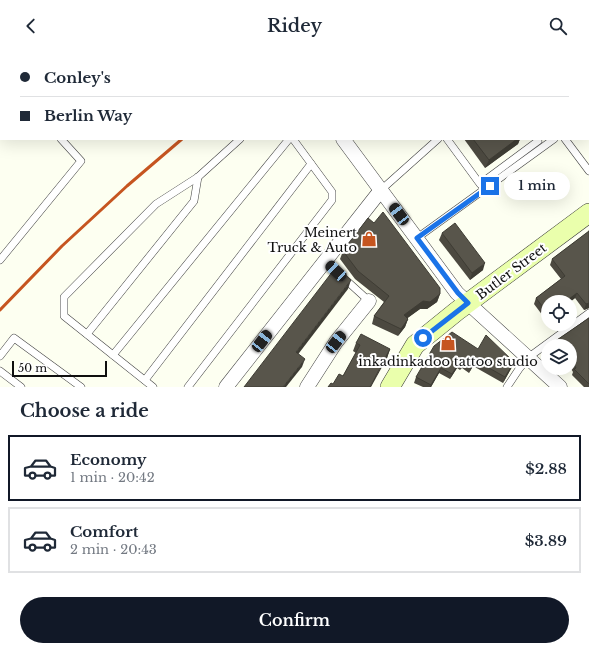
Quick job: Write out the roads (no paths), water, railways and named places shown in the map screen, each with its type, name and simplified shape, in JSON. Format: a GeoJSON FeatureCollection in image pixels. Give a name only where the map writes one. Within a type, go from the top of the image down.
{"type":"FeatureCollection","features":[{"type":"Feature","properties":{"kind":"main road","name":"Butler Street"},"geometry":{"type":"LineString","coordinates":[[390,387],[415,345],[468,303],[589,213]]}},
{"type":"Feature","properties":{"kind":"street"},"geometry":{"type":"LineString","coordinates":[[344,140],[458,293],[560,387]]}},
{"type":"Feature","properties":{"kind":"street"},"geometry":{"type":"LineString","coordinates":[[226,387],[382,190]]}},
{"type":"Feature","properties":{"kind":"street"},"geometry":{"type":"LineString","coordinates":[[308,387],[336,342],[369,301]]}},
{"type":"Feature","properties":{"kind":"lane"},"geometry":{"type":"LineString","coordinates":[[0,260],[81,161],[62,140]]}},
{"type":"Feature","properties":{"kind":"lane"},"geometry":{"type":"LineString","coordinates":[[153,387],[64,316],[64,297],[156,204],[198,177],[239,140]]}},
{"type":"Feature","properties":{"kind":"lane"},"geometry":{"type":"LineString","coordinates":[[113,355],[287,140]]}},
{"type":"Feature","properties":{"kind":"lane"},"geometry":{"type":"LineString","coordinates":[[188,387],[332,200],[332,192],[294,140]]}},
{"type":"Feature","properties":{"kind":"lane"},"geometry":{"type":"LineString","coordinates":[[382,190],[437,140]]}},
{"type":"Feature","properties":{"kind":"lane"},"geometry":{"type":"LineString","coordinates":[[448,140],[480,184],[538,140]]}},
{"type":"Feature","properties":{"kind":"lane"},"geometry":{"type":"LineString","coordinates":[[417,238],[553,140]]}},
{"type":"Feature","properties":{"kind":"lane"},"geometry":{"type":"LineString","coordinates":[[566,140],[589,171]]}},
{"type":"Feature","properties":{"kind":"lane"},"geometry":{"type":"LineString","coordinates":[[145,380],[311,164]]}},
{"type":"Feature","properties":{"kind":"lane"},"geometry":{"type":"LineString","coordinates":[[86,334],[194,201],[198,177]]}},
{"type":"Feature","properties":{"kind":"lane"},"geometry":{"type":"LineString","coordinates":[[325,261],[369,301]]}},
{"type":"Feature","properties":{"kind":"lane"},"geometry":{"type":"LineString","coordinates":[[507,387],[529,357],[589,313]]}},
{"type":"Feature","properties":{"kind":"lane"},"geometry":{"type":"LineString","coordinates":[[0,356],[14,338],[81,387]]}},
{"type":"Feature","properties":{"kind":"lane"},"geometry":{"type":"LineString","coordinates":[[0,371],[21,387]]}},
{"type":"Feature","properties":{"kind":"railway"},"geometry":{"type":"LineString","coordinates":[[0,310],[62,246],[127,186],[181,140]]}},
{"type":"Feature","properties":{"kind":"place","name":"Meinert Truck & Auto"},"geometry":{"type":"Point","coordinates":[369,239]}},
{"type":"Feature","properties":{"kind":"place","name":"inkadinkadoo tattoo studio"},"geometry":{"type":"Point","coordinates":[448,343]}}]}
